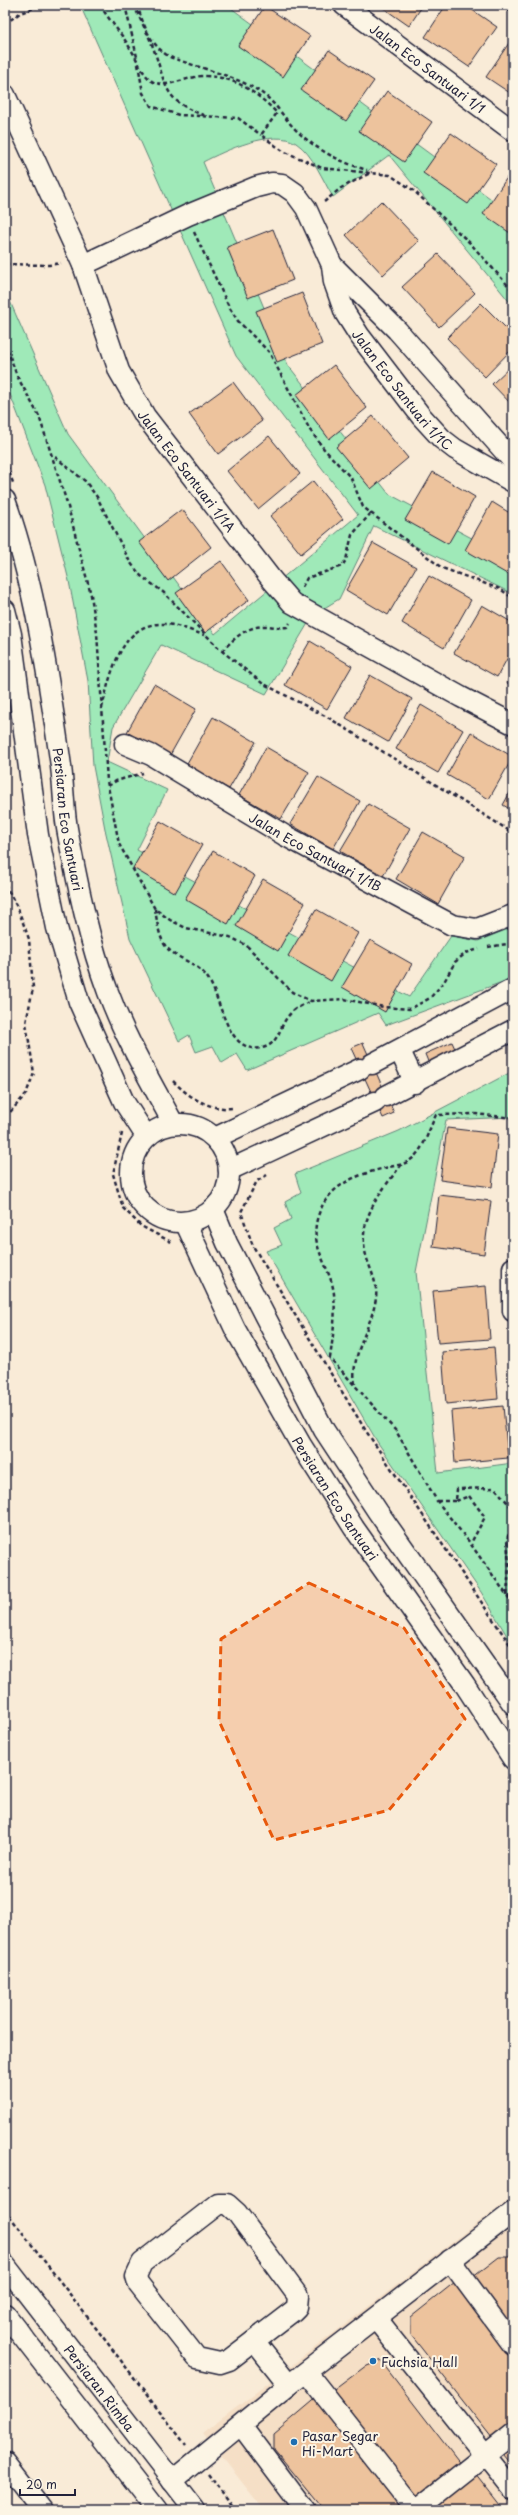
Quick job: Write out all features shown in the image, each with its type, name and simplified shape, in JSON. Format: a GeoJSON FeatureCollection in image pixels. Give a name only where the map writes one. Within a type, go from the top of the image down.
{"type":"FeatureCollection","features":[{"type":"Feature","properties":{"kind":"street","name":"Jalan Eco Santuari 1/1"},"geometry":{"type":"LineString","coordinates":[[344,5],[513,131]]}},
{"type":"Feature","properties":{"kind":"street","name":"Jalan Eco Santuari 1/1A"},"geometry":{"type":"LineString","coordinates":[[5,95],[83,265],[120,371],[145,416],[272,580],[292,603],[461,697],[513,724]]}},
{"type":"Feature","properties":{"kind":"street"},"geometry":{"type":"LineString","coordinates":[[83,265],[188,215],[256,187],[272,183],[289,188],[306,208],[332,265],[397,330],[513,461]]}},
{"type":"Feature","properties":{"kind":"street","name":"Jalan Eco Santuari 1/1C"},"geometry":{"type":"LineString","coordinates":[[332,265],[334,282],[345,312],[359,335],[421,416],[442,439],[455,449],[513,482]]}},
{"type":"Feature","properties":{"kind":"street","name":"Persiaran Eco Santuari"},"geometry":{"type":"LineString","coordinates":[[10,495],[12,519],[39,628],[60,759],[67,832],[86,918],[108,991],[129,1042],[174,1123]]}},
{"type":"Feature","properties":{"kind":"street"},"geometry":{"type":"LineString","coordinates":[[5,610],[11,634],[38,835],[57,928],[82,1009],[124,1102],[146,1136]]}},
{"type":"Feature","properties":{"kind":"street","name":"Jalan Eco Santuari 1/1B"},"geometry":{"type":"LineString","coordinates":[[125,744],[163,763],[284,835],[452,924],[477,929],[513,915]]}},
{"type":"Feature","properties":{"kind":"street"},"geometry":{"type":"LineString","coordinates":[[215,1138],[366,1067],[513,989]]}},
{"type":"Feature","properties":{"kind":"street"},"geometry":{"type":"LineString","coordinates":[[229,1170],[415,1083],[513,1030]]}},
{"type":"Feature","properties":{"kind":"street"},"geometry":{"type":"LineString","coordinates":[[400,1050],[415,1083]]}},
{"type":"Feature","properties":{"kind":"street"},"geometry":{"type":"LineString","coordinates":[[174,1123],[189,1124],[203,1129],[215,1138],[222,1148],[229,1170],[227,1185],[222,1198],[213,1209],[200,1218],[185,1222],[170,1221],[155,1216],[143,1206],[134,1193],[131,1178],[131,1163],[137,1148],[146,1136],[159,1128],[174,1123]]}},
{"type":"Feature","properties":{"kind":"street","name":"Persiaran Eco Santuari"},"geometry":{"type":"LineString","coordinates":[[213,1209],[230,1250],[324,1430],[378,1512],[513,1704]]}},
{"type":"Feature","properties":{"kind":"street","name":"Persiaran Eco Santuari"},"geometry":{"type":"LineString","coordinates":[[185,1222],[235,1329],[301,1445],[354,1528],[465,1685],[513,1759]]}},
{"type":"Feature","properties":{"kind":"street"},"geometry":{"type":"LineString","coordinates":[[513,1268],[513,1310]]}},
{"type":"Feature","properties":{"kind":"street"},"geometry":{"type":"LineString","coordinates":[[218,2204],[227,2204],[237,2213],[298,2296],[297,2307],[254,2341],[229,2360],[220,2363],[196,2358],[138,2283],[136,2276],[142,2263],[218,2204]]}},
{"type":"Feature","properties":{"kind":"street"},"geometry":{"type":"LineString","coordinates":[[172,2481],[289,2385],[307,2373],[513,2212]]}},
{"type":"Feature","properties":{"kind":"street"},"geometry":{"type":"LineString","coordinates":[[450,2260],[513,2345]]}},
{"type":"Feature","properties":{"kind":"street","name":"Persiaran Rimba"},"geometry":{"type":"LineString","coordinates":[[5,2264],[195,2510]]}},
{"type":"Feature","properties":{"kind":"street"},"geometry":{"type":"LineString","coordinates":[[5,2314],[157,2510]]}},
{"type":"Feature","properties":{"kind":"street"},"geometry":{"type":"LineString","coordinates":[[376,2319],[486,2454],[513,2490]]}},
{"type":"Feature","properties":{"kind":"street"},"geometry":{"type":"LineString","coordinates":[[254,2341],[289,2385]]}},
{"type":"Feature","properties":{"kind":"street"},"geometry":{"type":"LineString","coordinates":[[307,2373],[415,2510],[513,2432]]}},
{"type":"Feature","properties":{"kind":"street"},"geometry":{"type":"LineString","coordinates":[[240,2425],[305,2510]]}},
{"type":"Feature","properties":{"kind":"street"},"geometry":{"type":"LineString","coordinates":[[5,2462],[42,2510]]}},
{"type":"Feature","properties":{"kind":"path"},"geometry":{"type":"LineString","coordinates":[[5,24],[20,14],[43,5]]}},
{"type":"Feature","properties":{"kind":"path"},"geometry":{"type":"LineString","coordinates":[[100,5],[138,61],[144,73],[153,81],[163,84],[202,76],[220,78],[257,93],[277,113],[261,134]]}},
{"type":"Feature","properties":{"kind":"path"},"geometry":{"type":"LineString","coordinates":[[125,5],[138,61],[143,93],[151,106],[179,116],[238,118],[284,151],[322,168],[374,171]]}},
{"type":"Feature","properties":{"kind":"path"},"geometry":{"type":"LineString","coordinates":[[134,5],[154,49],[163,84],[178,102],[209,117]]}},
{"type":"Feature","properties":{"kind":"path"},"geometry":{"type":"LineString","coordinates":[[137,5],[151,42],[159,50],[176,59],[248,85],[264,94],[298,132],[319,148],[354,166],[390,174],[413,190],[470,243],[513,291]]}},
{"type":"Feature","properties":{"kind":"path"},"geometry":{"type":"LineString","coordinates":[[501,5],[513,13]]}},
{"type":"Feature","properties":{"kind":"path"},"geometry":{"type":"LineString","coordinates":[[306,208],[307,212],[318,206],[341,188],[374,171]]}},
{"type":"Feature","properties":{"kind":"path"},"geometry":{"type":"LineString","coordinates":[[188,215],[229,307],[238,321],[269,352],[310,430],[324,450],[351,478],[363,507],[442,568],[500,589],[513,598]]}},
{"type":"Feature","properties":{"kind":"path"},"geometry":{"type":"LineString","coordinates":[[5,264],[49,265],[68,262],[83,265]]}},
{"type":"Feature","properties":{"kind":"path"},"geometry":{"type":"LineString","coordinates":[[54,457],[85,481],[98,497],[130,562],[141,576],[163,592],[205,635],[262,683],[329,718],[513,833]]}},
{"type":"Feature","properties":{"kind":"path"},"geometry":{"type":"LineString","coordinates":[[5,459],[10,495]]}},
{"type":"Feature","properties":{"kind":"path"},"geometry":{"type":"LineString","coordinates":[[101,711],[117,659],[126,642],[134,633],[162,623],[205,635]]}},
{"type":"Feature","properties":{"kind":"path"},"geometry":{"type":"LineString","coordinates":[[108,786],[163,763]]}},
{"type":"Feature","properties":{"kind":"path"},"geometry":{"type":"LineString","coordinates":[[5,884],[18,909],[29,939],[33,988],[26,1023],[34,1073],[26,1094],[5,1118]]}},
{"type":"Feature","properties":{"kind":"path"},"geometry":{"type":"LineString","coordinates":[[155,909],[164,944],[168,950],[199,967],[208,980],[231,1033],[241,1045],[251,1048],[263,1048],[275,1040],[290,1013],[311,1001]]}},
{"type":"Feature","properties":{"kind":"path"},"geometry":{"type":"LineString","coordinates":[[171,1079],[182,1090],[202,1103],[221,1109],[235,1108]]}},
{"type":"Feature","properties":{"kind":"path"},"geometry":{"type":"LineString","coordinates":[[513,1118],[475,1114],[436,1115],[422,1149],[408,1162],[370,1172],[340,1184],[326,1198],[318,1216],[315,1235],[318,1250],[331,1280],[334,1294],[330,1358],[396,1431],[437,1501],[471,1544],[511,1601],[513,1616]]}},
{"type":"Feature","properties":{"kind":"path"},"geometry":{"type":"LineString","coordinates":[[355,1384],[353,1370],[376,1298],[374,1273],[365,1251],[364,1226],[370,1209],[402,1163]]}},
{"type":"Feature","properties":{"kind":"path"},"geometry":{"type":"LineString","coordinates":[[269,1174],[257,1181],[241,1212],[253,1246],[366,1431],[513,1649]]}},
{"type":"Feature","properties":{"kind":"path"},"geometry":{"type":"LineString","coordinates":[[456,1501],[457,1489],[495,1488],[513,1509]]}},
{"type":"Feature","properties":{"kind":"path"},"geometry":{"type":"LineString","coordinates":[[437,1501],[456,1501],[469,1496],[484,1517],[471,1544]]}},
{"type":"Feature","properties":{"kind":"path"},"geometry":{"type":"LineString","coordinates":[[507,1595],[509,1566],[507,1539],[513,1522]]}},
{"type":"Feature","properties":{"kind":"path"},"geometry":{"type":"LineString","coordinates":[[509,1566],[513,1556]]}},
{"type":"Feature","properties":{"kind":"path"},"geometry":{"type":"LineString","coordinates":[[5,2210],[236,2510]]}},
{"type":"Feature","properties":{"kind":"highlighted area"},"geometry":{"type":"Polygon","coordinates":[[[309,1583],[404,1628],[465,1719],[389,1810],[274,1840],[219,1721],[221,1639],[309,1583]]]}},
{"type":"Feature","properties":{"kind":"shaded area"},"geometry":{"type":"Polygon","coordinates":[[[513,2196],[513,2510],[264,2510],[203,2433],[513,2196]]]}},
{"type":"Feature","properties":{"kind":"green space"},"geometry":{"type":"Polygon","coordinates":[[[80,5],[227,5],[513,215],[513,306],[389,155],[333,197],[308,154],[296,143],[286,139],[275,138],[249,143],[223,152],[203,162],[288,365],[389,494],[513,560],[513,594],[374,526],[339,599],[313,615],[266,694],[161,645],[113,727],[107,762],[167,790],[137,850],[409,997],[451,936],[478,941],[513,927],[513,978],[386,1025],[378,1013],[247,1070],[237,1054],[222,1063],[213,1046],[196,1052],[189,1035],[179,1041],[130,938],[105,829],[93,766],[88,681],[69,581],[45,485],[5,381],[5,290],[68,434],[215,634],[358,515],[236,356],[80,5]]]}},
{"type":"Feature","properties":{"kind":"green space"},"geometry":{"type":"Polygon","coordinates":[[[513,1071],[513,1117],[446,1120],[416,1272],[438,1473],[513,1463],[513,1646],[481,1592],[378,1443],[266,1251],[282,1245],[274,1228],[291,1219],[285,1202],[301,1193],[295,1174],[399,1131],[513,1071]]]}},
{"type":"Feature","properties":{"kind":"building"},"geometry":{"type":"Polygon","coordinates":[[[379,5],[423,5],[409,26],[379,5]]]}},
{"type":"Feature","properties":{"kind":"building"},"geometry":{"type":"Polygon","coordinates":[[[446,5],[465,5],[497,27],[469,67],[425,37],[446,5]]]}},
{"type":"Feature","properties":{"kind":"building"},"geometry":{"type":"Polygon","coordinates":[[[265,6],[310,36],[283,77],[238,46],[265,6]]]}},
{"type":"Feature","properties":{"kind":"building"},"geometry":{"type":"Polygon","coordinates":[[[513,37],[513,95],[486,77],[513,37]]]}},
{"type":"Feature","properties":{"kind":"building"},"geometry":{"type":"Polygon","coordinates":[[[329,50],[374,81],[346,121],[301,90],[329,50]]]}},
{"type":"Feature","properties":{"kind":"building"},"geometry":{"type":"Polygon","coordinates":[[[387,91],[432,122],[404,162],[359,131],[387,91]]]}},
{"type":"Feature","properties":{"kind":"building"},"geometry":{"type":"Polygon","coordinates":[[[451,133],[496,164],[468,204],[423,173],[451,133]]]}},
{"type":"Feature","properties":{"kind":"building"},"geometry":{"type":"Polygon","coordinates":[[[510,173],[513,175],[513,235],[483,214],[510,173]]]}},
{"type":"Feature","properties":{"kind":"building"},"geometry":{"type":"Polygon","coordinates":[[[381,201],[419,241],[383,275],[346,235],[381,201]]]}},
{"type":"Feature","properties":{"kind":"building"},"geometry":{"type":"Polygon","coordinates":[[[273,229],[293,280],[248,298],[227,247],[273,229]]]}},
{"type":"Feature","properties":{"kind":"building"},"geometry":{"type":"Polygon","coordinates":[[[438,254],[475,293],[439,327],[402,287],[438,254]]]}},
{"type":"Feature","properties":{"kind":"building"},"geometry":{"type":"Polygon","coordinates":[[[302,293],[322,344],[277,362],[256,311],[302,293]]]}},
{"type":"Feature","properties":{"kind":"building"},"geometry":{"type":"Polygon","coordinates":[[[481,303],[513,335],[513,348],[485,377],[447,338],[481,303]]]}},
{"type":"Feature","properties":{"kind":"building"},"geometry":{"type":"Polygon","coordinates":[[[513,364],[513,406],[492,384],[513,364]]]}},
{"type":"Feature","properties":{"kind":"building"},"geometry":{"type":"Polygon","coordinates":[[[334,365],[367,408],[329,439],[296,395],[334,365]]]}},
{"type":"Feature","properties":{"kind":"building"},"geometry":{"type":"Polygon","coordinates":[[[233,382],[262,421],[218,454],[189,414],[233,382]]]}},
{"type":"Feature","properties":{"kind":"building"},"geometry":{"type":"Polygon","coordinates":[[[373,416],[408,458],[371,489],[336,447],[373,416]]]}},
{"type":"Feature","properties":{"kind":"building"},"geometry":{"type":"Polygon","coordinates":[[[269,436],[300,474],[258,509],[227,471],[269,436]]]}},
{"type":"Feature","properties":{"kind":"building"},"geometry":{"type":"Polygon","coordinates":[[[433,472],[475,497],[448,544],[405,520],[433,472]]]}},
{"type":"Feature","properties":{"kind":"building"},"geometry":{"type":"Polygon","coordinates":[[[313,481],[343,519],[301,554],[270,516],[313,481]]]}},
{"type":"Feature","properties":{"kind":"building"},"geometry":{"type":"Polygon","coordinates":[[[492,502],[513,515],[513,564],[507,574],[465,550],[492,502]]]}},
{"type":"Feature","properties":{"kind":"building"},"geometry":{"type":"Polygon","coordinates":[[[182,509],[211,547],[168,581],[139,542],[182,509]]]}},
{"type":"Feature","properties":{"kind":"building"},"geometry":{"type":"Polygon","coordinates":[[[373,543],[416,567],[388,615],[346,590],[373,543]]]}},
{"type":"Feature","properties":{"kind":"building"},"geometry":{"type":"Polygon","coordinates":[[[221,561],[249,600],[205,633],[176,593],[221,561]]]}},
{"type":"Feature","properties":{"kind":"building"},"geometry":{"type":"Polygon","coordinates":[[[429,576],[471,600],[444,648],[402,623],[429,576]]]}},
{"type":"Feature","properties":{"kind":"building"},"geometry":{"type":"Polygon","coordinates":[[[482,605],[513,623],[513,648],[497,677],[454,653],[482,605]]]}},
{"type":"Feature","properties":{"kind":"building"},"geometry":{"type":"Polygon","coordinates":[[[310,641],[352,666],[327,709],[285,685],[310,641]]]}},
{"type":"Feature","properties":{"kind":"building"},"geometry":{"type":"Polygon","coordinates":[[[513,672],[513,686],[507,683],[513,672]]]}},
{"type":"Feature","properties":{"kind":"building"},"geometry":{"type":"Polygon","coordinates":[[[370,675],[412,699],[388,742],[346,718],[370,675]]]}},
{"type":"Feature","properties":{"kind":"building"},"geometry":{"type":"Polygon","coordinates":[[[154,684],[196,709],[169,757],[127,732],[154,684]]]}},
{"type":"Feature","properties":{"kind":"building"},"geometry":{"type":"Polygon","coordinates":[[[421,705],[463,730],[438,773],[396,749],[421,705]]]}},
{"type":"Feature","properties":{"kind":"building"},"geometry":{"type":"Polygon","coordinates":[[[213,717],[256,742],[229,789],[186,765],[213,717]]]}},
{"type":"Feature","properties":{"kind":"building"},"geometry":{"type":"Polygon","coordinates":[[[471,732],[513,757],[489,799],[447,775],[471,732]]]}},
{"type":"Feature","properties":{"kind":"building"},"geometry":{"type":"Polygon","coordinates":[[[266,747],[309,772],[281,819],[239,795],[266,747]]]}},
{"type":"Feature","properties":{"kind":"building"},"geometry":{"type":"Polygon","coordinates":[[[318,777],[360,801],[333,849],[290,824],[318,777]]]}},
{"type":"Feature","properties":{"kind":"building"},"geometry":{"type":"Polygon","coordinates":[[[513,787],[513,811],[503,805],[513,787]]]}},
{"type":"Feature","properties":{"kind":"building"},"geometry":{"type":"Polygon","coordinates":[[[368,804],[410,828],[383,876],[340,851],[368,804]]]}},
{"type":"Feature","properties":{"kind":"building"},"geometry":{"type":"Polygon","coordinates":[[[160,821],[202,845],[175,893],[133,868],[160,821]]]}},
{"type":"Feature","properties":{"kind":"building"},"geometry":{"type":"Polygon","coordinates":[[[423,832],[465,856],[438,904],[396,879],[423,832]]]}},
{"type":"Feature","properties":{"kind":"building"},"geometry":{"type":"Polygon","coordinates":[[[213,851],[255,876],[228,924],[185,899],[213,851]]]}},
{"type":"Feature","properties":{"kind":"building"},"geometry":{"type":"Polygon","coordinates":[[[263,879],[305,903],[278,951],[236,926],[263,879]]]}},
{"type":"Feature","properties":{"kind":"building"},"geometry":{"type":"Polygon","coordinates":[[[316,909],[358,933],[331,981],[288,956],[316,909]]]}},
{"type":"Feature","properties":{"kind":"building"},"geometry":{"type":"Polygon","coordinates":[[[370,940],[412,964],[385,1012],[342,987],[370,940]]]}},
{"type":"Feature","properties":{"kind":"building"},"geometry":{"type":"Polygon","coordinates":[[[452,1042],[456,1051],[429,1064],[425,1054],[452,1042]]]}},
{"type":"Feature","properties":{"kind":"building"},"geometry":{"type":"Polygon","coordinates":[[[363,1043],[394,1113],[383,1118],[351,1048],[363,1043]]]}},
{"type":"Feature","properties":{"kind":"building"},"geometry":{"type":"Polygon","coordinates":[[[447,1128],[498,1134],[492,1187],[440,1180],[447,1128]]]}},
{"type":"Feature","properties":{"kind":"building"},"geometry":{"type":"Polygon","coordinates":[[[439,1195],[491,1201],[484,1254],[433,1247],[439,1195]]]}},
{"type":"Feature","properties":{"kind":"building"},"geometry":{"type":"Polygon","coordinates":[[[486,1286],[490,1339],[438,1343],[433,1291],[486,1286]]]}},
{"type":"Feature","properties":{"kind":"building"},"geometry":{"type":"Polygon","coordinates":[[[494,1347],[498,1399],[446,1404],[442,1352],[494,1347]]]}},
{"type":"Feature","properties":{"kind":"building"},"geometry":{"type":"Polygon","coordinates":[[[503,1406],[508,1458],[455,1463],[451,1411],[503,1406]]]}},
{"type":"Feature","properties":{"kind":"building"},"geometry":{"type":"Polygon","coordinates":[[[499,2257],[513,2257],[513,2339],[468,2281],[499,2257]]]}},
{"type":"Feature","properties":{"kind":"building"},"geometry":{"type":"Polygon","coordinates":[[[455,2282],[513,2356],[513,2429],[496,2443],[411,2335],[411,2317],[455,2282]]]}},
{"type":"Feature","properties":{"kind":"building"},"geometry":{"type":"Polygon","coordinates":[[[380,2360],[461,2465],[418,2498],[334,2390],[367,2365],[380,2360]]]}},
{"type":"Feature","properties":{"kind":"building"},"geometry":{"type":"Polygon","coordinates":[[[319,2396],[408,2510],[324,2510],[274,2449],[274,2434],[319,2396]]]}},
{"type":"Feature","properties":{"kind":"building"},"geometry":{"type":"Polygon","coordinates":[[[513,2446],[513,2466],[503,2454],[513,2446]]]}},
{"type":"Feature","properties":{"kind":"building"},"geometry":{"type":"Polygon","coordinates":[[[475,2473],[504,2510],[429,2510],[475,2473]]]}},
{"type":"Feature","properties":{"kind":"place","name":"Fuchsia Hall"},"geometry":{"type":"Point","coordinates":[373,2361]}},
{"type":"Feature","properties":{"kind":"place","name":"Pasar Segar Hi-Mart"},"geometry":{"type":"Point","coordinates":[294,2442]}}]}
